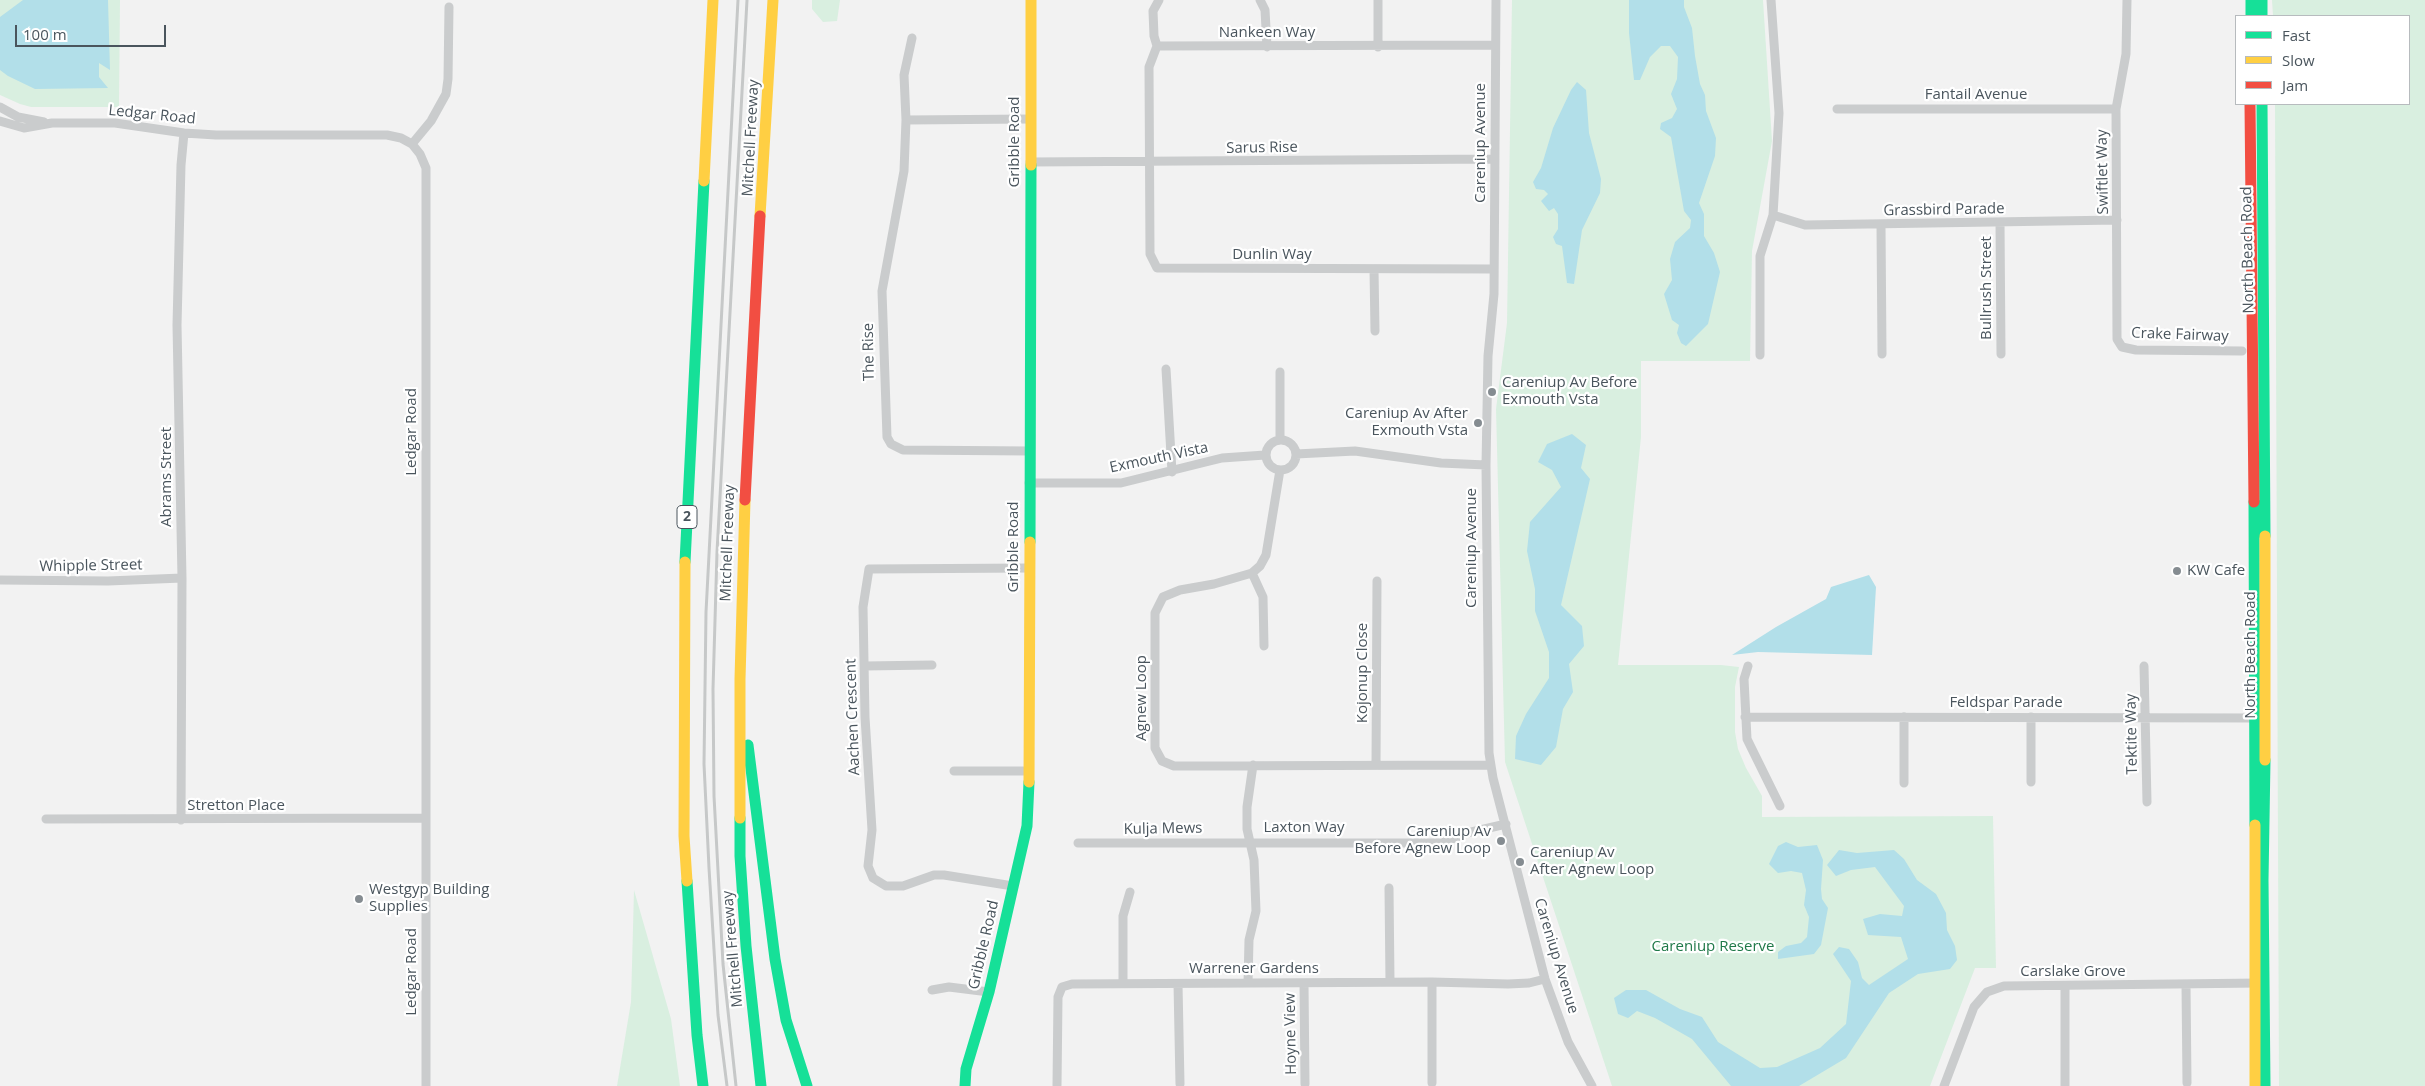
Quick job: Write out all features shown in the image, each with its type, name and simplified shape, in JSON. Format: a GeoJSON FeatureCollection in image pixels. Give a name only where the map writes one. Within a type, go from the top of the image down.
{"type":"FeatureCollection","features":[{"type":"Feature","properties":{"kind":"main road","name":"2"},"geometry":{"type":"LineString","coordinates":[[703,1086],[695,1006],[684,836],[685,564],[713,0]]}},
{"type":"Feature","properties":{"kind":"main road","name":"Mitchell Freeway"},"geometry":{"type":"LineString","coordinates":[[761,1086],[746,946],[740,856],[740,678],[746,461],[773,0]]}},
{"type":"Feature","properties":{"kind":"main road","name":"Gribble Road"},"geometry":{"type":"LineString","coordinates":[[965,1086],[966,1069],[989,992],[1027,826],[1029,771],[1030,0]]}},
{"type":"Feature","properties":{"kind":"main road"},"geometry":{"type":"LineString","coordinates":[[2251,0],[2251,15]]}},
{"type":"Feature","properties":{"kind":"main road"},"geometry":{"type":"LineString","coordinates":[[2262,0],[2262,15]]}},
{"type":"Feature","properties":{"kind":"main road","name":"North Beach Road"},"geometry":{"type":"LineString","coordinates":[[2250,105],[2263,880],[2255,1086]]}},
{"type":"Feature","properties":{"kind":"main road","name":"North Beach Road"},"geometry":{"type":"LineString","coordinates":[[2261,718],[2262,105]]}},
{"type":"Feature","properties":{"kind":"main road"},"geometry":{"type":"LineString","coordinates":[[740,678],[775,959],[786,1020],[807,1086]]}},
{"type":"Feature","properties":{"kind":"main road","name":"North Beach Road"},"geometry":{"type":"LineString","coordinates":[[2259,983],[2265,1086]]}},
{"type":"Feature","properties":{"kind":"street"},"geometry":{"type":"LineString","coordinates":[[1149,162],[1149,67],[1157,46],[1154,36],[1153,11],[1159,0]]}},
{"type":"Feature","properties":{"kind":"street"},"geometry":{"type":"LineString","coordinates":[[1260,0],[1265,10],[1267,47]]}},
{"type":"Feature","properties":{"kind":"street"},"geometry":{"type":"LineString","coordinates":[[1378,0],[1378,46]]}},
{"type":"Feature","properties":{"kind":"street","name":"Careniup Avenue"},"geometry":{"type":"LineString","coordinates":[[1496,0],[1494,269],[1487,363],[1486,464],[1488,739],[1490,765],[1545,979],[1568,1042],[1582,1064],[1589,1084]]}},
{"type":"Feature","properties":{"kind":"street"},"geometry":{"type":"LineString","coordinates":[[1760,354],[1760,256],[1773,215],[1779,113],[1771,0]]}},
{"type":"Feature","properties":{"kind":"street","name":"Swiftlet Way"},"geometry":{"type":"LineString","coordinates":[[2119,344],[2117,334],[2116,109],[2126,54],[2126,0]]}},
{"type":"Feature","properties":{"kind":"street"},"geometry":{"type":"LineString","coordinates":[[412,144],[432,120],[446,94],[448,79],[448,7]]}},
{"type":"Feature","properties":{"kind":"street"},"geometry":{"type":"LineString","coordinates":[[912,38],[904,76],[906,120],[1030,118]]}},
{"type":"Feature","properties":{"kind":"street","name":"Nankeen Way"},"geometry":{"type":"LineString","coordinates":[[1157,46],[1495,46]]}},
{"type":"Feature","properties":{"kind":"street","name":"Ledgar Road"},"geometry":{"type":"LineString","coordinates":[[0,107],[18,117],[52,123]]}},
{"type":"Feature","properties":{"kind":"street","name":"Fantail Avenue"},"geometry":{"type":"LineString","coordinates":[[1837,109],[2116,109]]}},
{"type":"Feature","properties":{"kind":"street","name":"The Rise"},"geometry":{"type":"LineString","coordinates":[[906,120],[904,171],[882,291],[884,395],[888,441],[897,448],[909,451],[1029,451]]}},
{"type":"Feature","properties":{"kind":"street","name":"Ledgar Road"},"geometry":{"type":"LineString","coordinates":[[0,121],[24,128],[52,123],[115,122],[184,133],[386,135],[401,138],[412,144],[420,154],[426,168],[426,1086]]}},
{"type":"Feature","properties":{"kind":"street","name":"Abrams Street"},"geometry":{"type":"LineString","coordinates":[[181,820],[182,578],[178,325],[181,165],[184,133]]}},
{"type":"Feature","properties":{"kind":"street","name":"Sarus Rise"},"geometry":{"type":"LineString","coordinates":[[1030,162],[1495,159]]}},
{"type":"Feature","properties":{"kind":"street","name":"Dunlin Way"},"geometry":{"type":"LineString","coordinates":[[1149,162],[1150,254],[1157,268],[1494,269]]}},
{"type":"Feature","properties":{"kind":"street","name":"Grassbird Parade"},"geometry":{"type":"LineString","coordinates":[[1773,215],[1804,226],[2117,220]]}},
{"type":"Feature","properties":{"kind":"street","name":"Bullrush Street"},"geometry":{"type":"LineString","coordinates":[[2000,222],[2001,354]]}},
{"type":"Feature","properties":{"kind":"street"},"geometry":{"type":"LineString","coordinates":[[1881,225],[1882,354]]}},
{"type":"Feature","properties":{"kind":"street"},"geometry":{"type":"LineString","coordinates":[[1374,269],[1375,331]]}},
{"type":"Feature","properties":{"kind":"street","name":"Crake Fairway"},"geometry":{"type":"LineString","coordinates":[[2119,344],[2136,350],[2242,351]]}},
{"type":"Feature","properties":{"kind":"street"},"geometry":{"type":"LineString","coordinates":[[1166,369],[1172,472]]}},
{"type":"Feature","properties":{"kind":"street"},"geometry":{"type":"LineString","coordinates":[[1280,372],[1280,439]]}},
{"type":"Feature","properties":{"kind":"street"},"geometry":{"type":"LineString","coordinates":[[1280,439],[1291,443],[1296,454],[1293,464],[1285,470],[1280,470],[1270,465],[1265,455],[1271,442],[1280,439]]}},
{"type":"Feature","properties":{"kind":"street"},"geometry":{"type":"LineString","coordinates":[[1296,454],[1355,451],[1441,463],[1486,464]]}},
{"type":"Feature","properties":{"kind":"street","name":"Exmouth Vista"},"geometry":{"type":"LineString","coordinates":[[1029,483],[1121,483],[1172,472],[1222,458],[1265,455]]}},
{"type":"Feature","properties":{"kind":"street"},"geometry":{"type":"LineString","coordinates":[[1264,646],[1265,607],[1263,597],[1252,572],[1260,566],[1266,555],[1280,470]]}},
{"type":"Feature","properties":{"kind":"street","name":"Aachen Crescent"},"geometry":{"type":"LineString","coordinates":[[1013,886],[952,875],[934,875],[903,886],[886,886],[874,878],[868,866],[872,830],[863,607],[870,569],[1029,568]]}},
{"type":"Feature","properties":{"kind":"street","name":"Agnew Loop"},"geometry":{"type":"LineString","coordinates":[[1252,572],[1214,584],[1180,590],[1163,597],[1156,613],[1156,748],[1162,761],[1174,766],[1490,765]]}},
{"type":"Feature","properties":{"kind":"street","name":"Whipple Street"},"geometry":{"type":"LineString","coordinates":[[0,580],[108,581],[182,578]]}},
{"type":"Feature","properties":{"kind":"street","name":"Kojonup Close"},"geometry":{"type":"LineString","coordinates":[[1376,765],[1377,581]]}},
{"type":"Feature","properties":{"kind":"street"},"geometry":{"type":"LineString","coordinates":[[865,666],[932,665]]}},
{"type":"Feature","properties":{"kind":"street"},"geometry":{"type":"LineString","coordinates":[[1748,666],[1744,679],[1747,739],[1780,806]]}},
{"type":"Feature","properties":{"kind":"street","name":"Tektite Way"},"geometry":{"type":"LineString","coordinates":[[2144,666],[2147,802]]}},
{"type":"Feature","properties":{"kind":"street","name":"Feldspar Parade"},"geometry":{"type":"LineString","coordinates":[[1745,717],[2261,718]]}},
{"type":"Feature","properties":{"kind":"street"},"geometry":{"type":"LineString","coordinates":[[1904,717],[1904,783]]}},
{"type":"Feature","properties":{"kind":"street"},"geometry":{"type":"LineString","coordinates":[[2031,717],[2031,782]]}},
{"type":"Feature","properties":{"kind":"street"},"geometry":{"type":"LineString","coordinates":[[1248,983],[1249,940],[1256,911],[1256,882],[1254,860],[1249,842],[1247,807],[1252,765]]}},
{"type":"Feature","properties":{"kind":"street"},"geometry":{"type":"LineString","coordinates":[[954,771],[1029,771]]}},
{"type":"Feature","properties":{"kind":"street","name":"Stretton Place"},"geometry":{"type":"LineString","coordinates":[[46,819],[425,818]]}},
{"type":"Feature","properties":{"kind":"street","name":"Laxton Way"},"geometry":{"type":"LineString","coordinates":[[1249,842],[1442,843],[1467,833],[1506,824]]}},
{"type":"Feature","properties":{"kind":"street","name":"Kulja Mews"},"geometry":{"type":"LineString","coordinates":[[1078,843],[1249,842]]}},
{"type":"Feature","properties":{"kind":"street"},"geometry":{"type":"LineString","coordinates":[[1389,888],[1390,982]]}},
{"type":"Feature","properties":{"kind":"street"},"geometry":{"type":"LineString","coordinates":[[1123,983],[1123,916],[1130,892]]}},
{"type":"Feature","properties":{"kind":"street","name":"Warrener Gardens"},"geometry":{"type":"LineString","coordinates":[[1056,1085],[1058,997],[1062,987],[1072,984],[1432,982],[1508,984],[1529,983],[1545,979]]}},
{"type":"Feature","properties":{"kind":"street"},"geometry":{"type":"LineString","coordinates":[[1432,982],[1432,1083]]}},
{"type":"Feature","properties":{"kind":"street","name":"Hoyne View"},"geometry":{"type":"LineString","coordinates":[[1304,983],[1306,1084]]}},
{"type":"Feature","properties":{"kind":"street","name":"Carslake Grove"},"geometry":{"type":"LineString","coordinates":[[1944,1086],[1974,1007],[1987,992],[2004,986],[2259,983]]}},
{"type":"Feature","properties":{"kind":"street"},"geometry":{"type":"LineString","coordinates":[[1178,984],[1180,1084]]}},
{"type":"Feature","properties":{"kind":"street"},"geometry":{"type":"LineString","coordinates":[[2186,985],[2187,1083]]}},
{"type":"Feature","properties":{"kind":"street"},"geometry":{"type":"LineString","coordinates":[[2065,986],[2065,1086]]}},
{"type":"Feature","properties":{"kind":"street"},"geometry":{"type":"LineString","coordinates":[[932,990],[949,987],[989,992]]}},
{"type":"Feature","properties":{"kind":"green space"},"geometry":{"type":"Polygon","coordinates":[[[0,0],[120,0],[119,107],[31,107],[0,95],[0,0]]]}},
{"type":"Feature","properties":{"kind":"green space"},"geometry":{"type":"Polygon","coordinates":[[[812,0],[840,0],[837,21],[823,22],[812,9],[812,0]]]}},
{"type":"Feature","properties":{"kind":"green space","name":"Careniup Reserve"},"geometry":{"type":"Polygon","coordinates":[[[1512,0],[1763,0],[1772,141],[1752,251],[1750,361],[1641,361],[1641,437],[1618,665],[1721,665],[1739,667],[1735,687],[1735,732],[1738,749],[1746,768],[1762,796],[1762,817],[1993,816],[1996,968],[1975,968],[1930,1086],[1612,1086],[1505,762],[1496,409],[1507,323],[1512,0]]]}},
{"type":"Feature","properties":{"kind":"green space"},"geometry":{"type":"Polygon","coordinates":[[[2272,0],[2425,0],[2425,1086],[2279,1086],[2275,105],[2410,105],[2410,15],[2273,15],[2272,0]]]}},
{"type":"Feature","properties":{"kind":"green space"},"geometry":{"type":"Polygon","coordinates":[[[634,890],[671,1019],[680,1086],[617,1086],[631,1002],[634,890]]]}},
{"type":"Feature","properties":{"kind":"water"},"geometry":{"type":"Polygon","coordinates":[[[23,0],[108,0],[110,70],[99,63],[99,77],[108,88],[35,89],[0,70],[0,17],[23,0]]]}},
{"type":"Feature","properties":{"kind":"water"},"geometry":{"type":"Polygon","coordinates":[[[1629,0],[1684,0],[1684,7],[1692,28],[1695,56],[1700,84],[1705,95],[1706,111],[1716,138],[1715,156],[1699,203],[1704,214],[1704,236],[1714,253],[1720,272],[1708,324],[1686,346],[1681,343],[1677,333],[1679,325],[1672,320],[1664,294],[1672,280],[1670,259],[1675,242],[1690,228],[1691,220],[1684,211],[1671,137],[1660,129],[1661,123],[1672,118],[1677,109],[1671,94],[1677,79],[1678,57],[1670,46],[1661,46],[1650,57],[1640,80],[1634,80],[1629,33],[1629,0]]]}},
{"type":"Feature","properties":{"kind":"water"},"geometry":{"type":"Polygon","coordinates":[[[1577,82],[1586,90],[1589,133],[1601,179],[1600,193],[1582,230],[1574,284],[1567,283],[1562,246],[1556,244],[1553,237],[1558,229],[1558,214],[1554,208],[1549,211],[1541,201],[1548,194],[1544,190],[1536,189],[1533,182],[1541,168],[1553,128],[1571,90],[1577,82]]]}},
{"type":"Feature","properties":{"kind":"water"},"geometry":{"type":"Polygon","coordinates":[[[1572,434],[1586,445],[1581,468],[1590,479],[1561,605],[1582,626],[1584,646],[1569,664],[1573,692],[1563,709],[1556,747],[1541,765],[1515,759],[1516,736],[1526,714],[1549,678],[1549,652],[1535,611],[1535,589],[1527,551],[1530,522],[1561,487],[1552,470],[1538,462],[1547,444],[1572,434]]]}},
{"type":"Feature","properties":{"kind":"water"},"geometry":{"type":"Polygon","coordinates":[[[1869,575],[1876,587],[1872,655],[1758,652],[1732,655],[1776,627],[1826,599],[1831,587],[1869,575]]]}},
{"type":"Feature","properties":{"kind":"water"},"geometry":{"type":"Polygon","coordinates":[[[1786,842],[1798,847],[1817,845],[1823,860],[1822,899],[1828,908],[1821,945],[1814,954],[1778,959],[1778,952],[1786,946],[1801,943],[1807,937],[1809,917],[1804,905],[1806,890],[1802,873],[1791,871],[1778,873],[1769,864],[1778,846],[1786,842]]]}},
{"type":"Feature","properties":{"kind":"water"},"geometry":{"type":"Polygon","coordinates":[[[1839,850],[1857,853],[1894,850],[1904,859],[1917,880],[1936,894],[1946,913],[1947,930],[1955,946],[1957,960],[1950,969],[1918,974],[1889,993],[1846,1058],[1799,1086],[1731,1086],[1692,1039],[1655,1018],[1637,1011],[1628,1018],[1618,1014],[1614,998],[1626,990],[1646,990],[1680,1009],[1702,1017],[1718,1042],[1760,1068],[1777,1067],[1820,1048],[1846,1024],[1851,981],[1833,954],[1839,947],[1849,949],[1858,962],[1862,978],[1869,985],[1908,959],[1901,937],[1868,935],[1863,919],[1880,914],[1902,916],[1904,906],[1875,867],[1851,870],[1836,876],[1827,865],[1839,850]]]}},
{"type":"Feature","properties":{"kind":"railway"},"geometry":{"type":"LineString","coordinates":[[727,1086],[718,1015],[704,764],[706,612],[738,0]]}},
{"type":"Feature","properties":{"kind":"railway"},"geometry":{"type":"LineString","coordinates":[[736,1086],[723,964],[714,796],[713,689],[717,552],[747,0]]}},
{"type":"Feature","properties":{"kind":"traffic: fast"},"geometry":{"type":"LineString","coordinates":[[2251,0],[2251,15]]}},
{"type":"Feature","properties":{"kind":"traffic: fast"},"geometry":{"type":"LineString","coordinates":[[2262,0],[2262,15]]}},
{"type":"Feature","properties":{"kind":"traffic: fast"},"geometry":{"type":"LineString","coordinates":[[2262,105],[2265,536]]}},
{"type":"Feature","properties":{"kind":"traffic: fast"},"geometry":{"type":"LineString","coordinates":[[1030,542],[1031,165]]}},
{"type":"Feature","properties":{"kind":"traffic: fast"},"geometry":{"type":"LineString","coordinates":[[685,562],[704,181]]}},
{"type":"Feature","properties":{"kind":"traffic: fast"},"geometry":{"type":"LineString","coordinates":[[2254,502],[2255,825]]}},
{"type":"Feature","properties":{"kind":"traffic: fast"},"geometry":{"type":"LineString","coordinates":[[748,745],[775,959],[786,1020],[807,1086]]}},
{"type":"Feature","properties":{"kind":"traffic: fast"},"geometry":{"type":"LineString","coordinates":[[2265,760],[2263,880],[2265,1086]]}},
{"type":"Feature","properties":{"kind":"traffic: fast"},"geometry":{"type":"LineString","coordinates":[[965,1086],[966,1069],[989,992],[1027,826],[1029,782]]}},
{"type":"Feature","properties":{"kind":"traffic: fast"},"geometry":{"type":"LineString","coordinates":[[740,818],[740,856],[746,946],[761,1086]]}},
{"type":"Feature","properties":{"kind":"traffic: fast"},"geometry":{"type":"LineString","coordinates":[[687,881],[697,1035],[703,1086]]}},
{"type":"Feature","properties":{"kind":"traffic: slow"},"geometry":{"type":"LineString","coordinates":[[704,181],[713,0]]}},
{"type":"Feature","properties":{"kind":"traffic: slow"},"geometry":{"type":"LineString","coordinates":[[760,216],[773,0]]}},
{"type":"Feature","properties":{"kind":"traffic: slow"},"geometry":{"type":"LineString","coordinates":[[1031,0],[1031,165]]}},
{"type":"Feature","properties":{"kind":"traffic: slow"},"geometry":{"type":"LineString","coordinates":[[740,818],[740,679],[745,500]]}},
{"type":"Feature","properties":{"kind":"traffic: slow"},"geometry":{"type":"LineString","coordinates":[[2265,536],[2265,760]]}},
{"type":"Feature","properties":{"kind":"traffic: slow"},"geometry":{"type":"LineString","coordinates":[[1029,782],[1030,542]]}},
{"type":"Feature","properties":{"kind":"traffic: slow"},"geometry":{"type":"LineString","coordinates":[[685,562],[684,836],[687,881]]}},
{"type":"Feature","properties":{"kind":"traffic: slow"},"geometry":{"type":"LineString","coordinates":[[2255,825],[2255,1086]]}},
{"type":"Feature","properties":{"kind":"traffic: jam"},"geometry":{"type":"LineString","coordinates":[[2250,105],[2254,502]]}},
{"type":"Feature","properties":{"kind":"traffic: jam"},"geometry":{"type":"LineString","coordinates":[[745,500],[760,216]]}},
{"type":"Feature","properties":{"kind":"place","name":"Careniup Av Before Exmouth Vsta"},"geometry":{"type":"Point","coordinates":[1492,392]}},
{"type":"Feature","properties":{"kind":"place","name":"Careniup Av After Exmouth Vsta"},"geometry":{"type":"Point","coordinates":[1478,423]}},
{"type":"Feature","properties":{"kind":"place","name":"KW Cafe"},"geometry":{"type":"Point","coordinates":[2177,571]}},
{"type":"Feature","properties":{"kind":"place","name":"Careniup Av Before Agnew Loop"},"geometry":{"type":"Point","coordinates":[1501,841]}},
{"type":"Feature","properties":{"kind":"place","name":"Careniup Av After Agnew Loop"},"geometry":{"type":"Point","coordinates":[1520,862]}},
{"type":"Feature","properties":{"kind":"place","name":"Westgyp Building Supplies"},"geometry":{"type":"Point","coordinates":[359,899]}}]}
